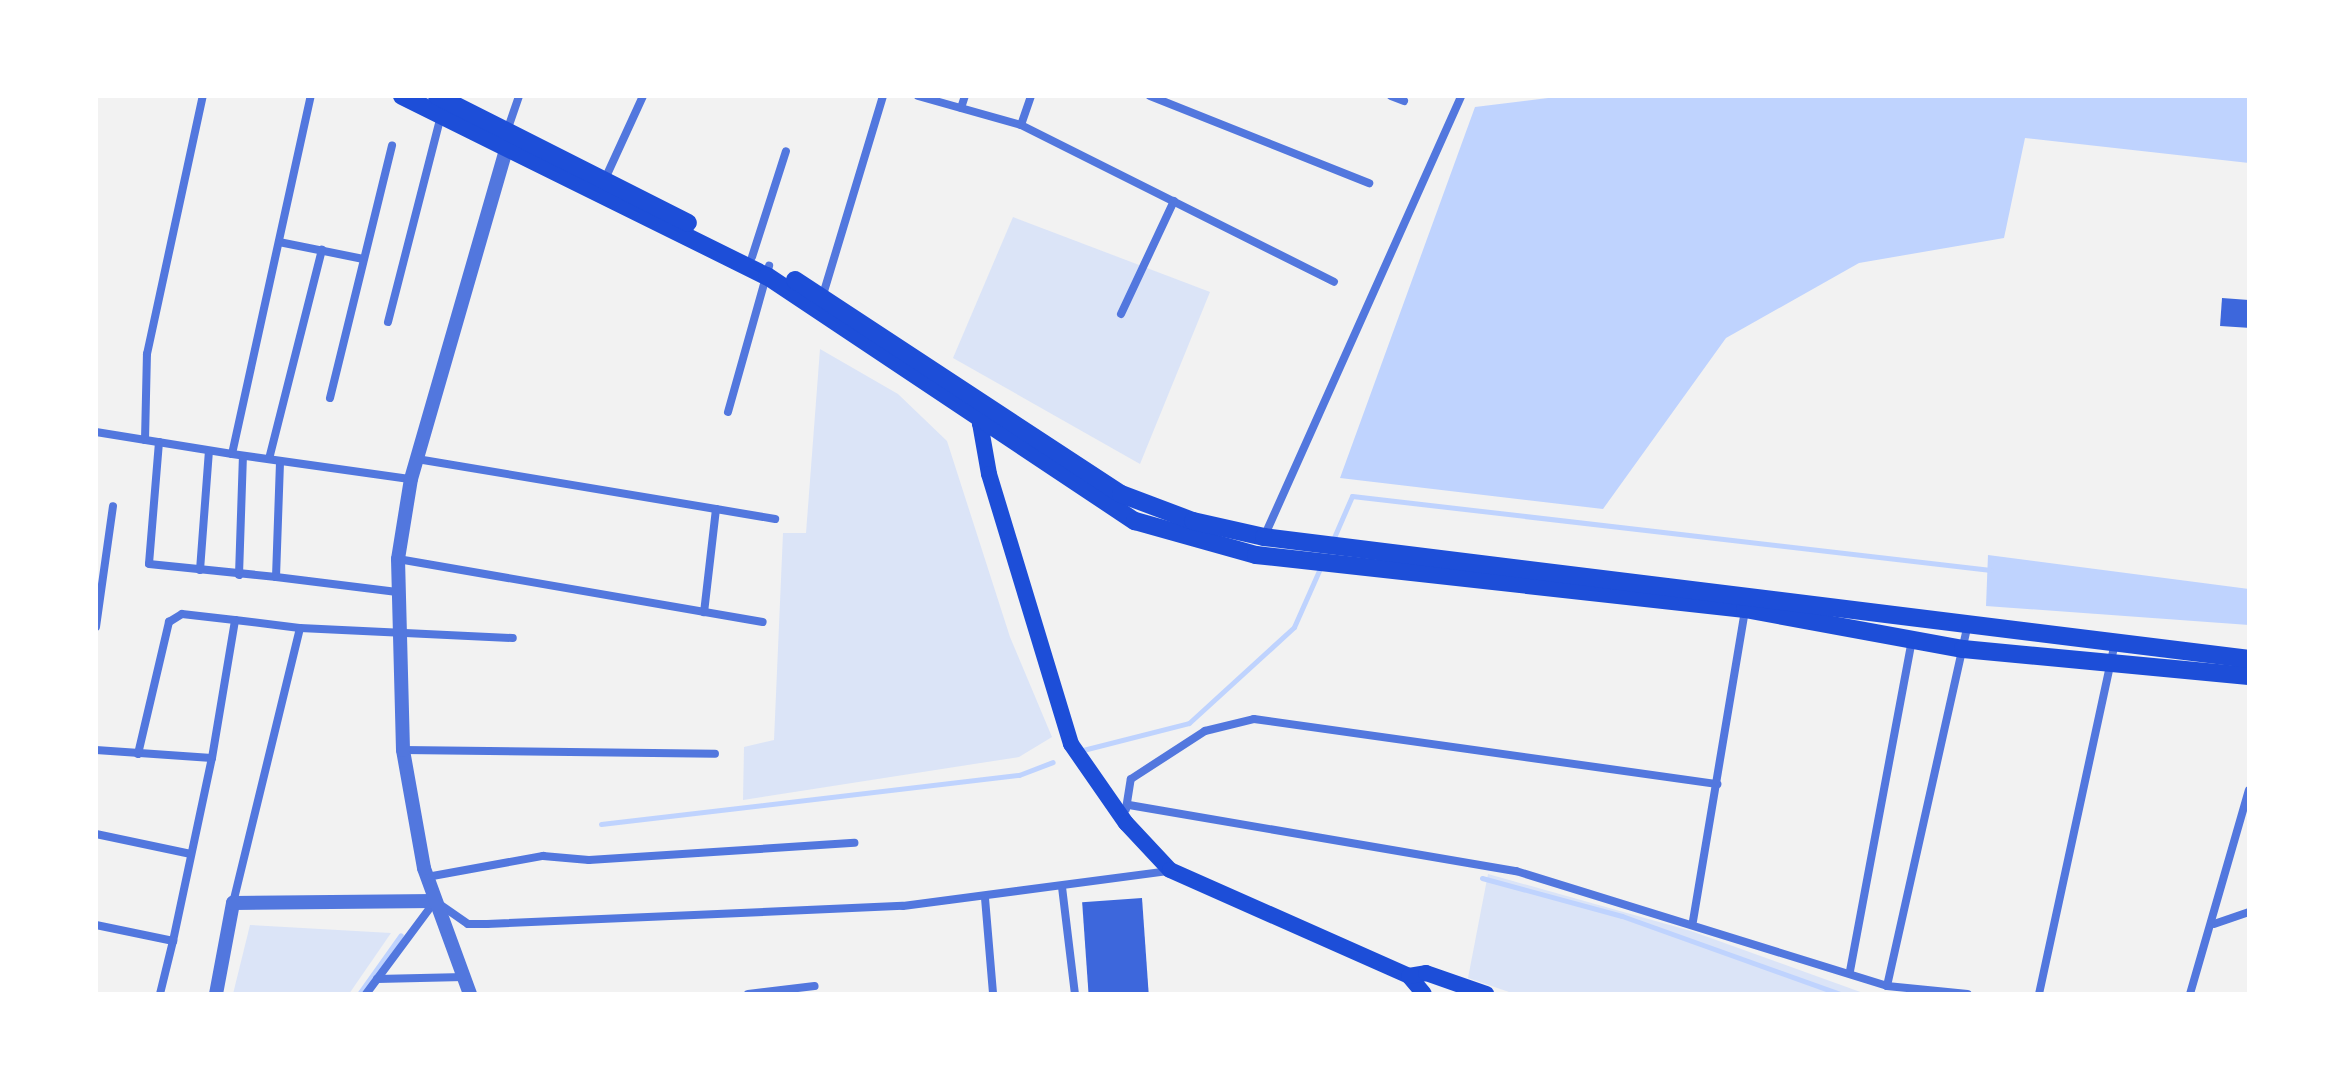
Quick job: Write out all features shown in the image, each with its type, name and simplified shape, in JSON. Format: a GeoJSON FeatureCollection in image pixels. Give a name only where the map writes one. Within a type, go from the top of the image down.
{"type":"FeatureCollection","features":[{"type":"Feature","properties":{"kind":"main road"},"geometry":{"type":"LineString","coordinates":[[402,96],[439,105],[768,271],[821,301],[984,416],[1121,494],[1262,546],[1303,549],[1365,563],[1746,600],[1912,640],[1963,649],[2249,659]]}},
{"type":"Feature","properties":{"kind":"main road"},"geometry":{"type":"LineString","coordinates":[[507,138],[605,179],[752,257],[768,271]]}},
{"type":"Feature","properties":{"kind":"main road"},"geometry":{"type":"LineString","coordinates":[[984,416],[1014,565],[1071,744],[1170,870],[1409,976],[1424,994]]}},
{"type":"Feature","properties":{"kind":"main road"},"geometry":{"type":"LineString","coordinates":[[1303,549],[1364,544],[1746,600],[1967,628],[2249,676]]}},
{"type":"Feature","properties":{"kind":"main road"},"geometry":{"type":"LineString","coordinates":[[1409,976],[1426,973],[1468,991],[1486,994]]}},
{"type":"Feature","properties":{"kind":"street"},"geometry":{"type":"LineString","coordinates":[[145,440],[147,354],[203,96]]}},
{"type":"Feature","properties":{"kind":"street"},"geometry":{"type":"LineString","coordinates":[[232,454],[311,96]]}},
{"type":"Feature","properties":{"kind":"street"},"geometry":{"type":"LineString","coordinates":[[470,994],[427,877],[403,750],[397,634],[398,559],[411,479],[519,96]]}},
{"type":"Feature","properties":{"kind":"street"},"geometry":{"type":"LineString","coordinates":[[605,179],[643,96]]}},
{"type":"Feature","properties":{"kind":"street"},"geometry":{"type":"LineString","coordinates":[[821,301],[883,96]]}},
{"type":"Feature","properties":{"kind":"street"},"geometry":{"type":"LineString","coordinates":[[918,96],[1021,125],[1334,282]]}},
{"type":"Feature","properties":{"kind":"street"},"geometry":{"type":"LineString","coordinates":[[961,108],[965,96]]}},
{"type":"Feature","properties":{"kind":"street"},"geometry":{"type":"LineString","coordinates":[[1021,125],[1031,96]]}},
{"type":"Feature","properties":{"kind":"street"},"geometry":{"type":"LineString","coordinates":[[1150,96],[1369,183]]}},
{"type":"Feature","properties":{"kind":"street"},"geometry":{"type":"LineString","coordinates":[[1391,96],[1404,101]]}},
{"type":"Feature","properties":{"kind":"street"},"geometry":{"type":"LineString","coordinates":[[1262,546],[1461,96]]}},
{"type":"Feature","properties":{"kind":"street"},"geometry":{"type":"LineString","coordinates":[[388,322],[439,105]]}},
{"type":"Feature","properties":{"kind":"street"},"geometry":{"type":"LineString","coordinates":[[330,398],[392,145]]}},
{"type":"Feature","properties":{"kind":"street"},"geometry":{"type":"LineString","coordinates":[[752,257],[786,151]]}},
{"type":"Feature","properties":{"kind":"street"},"geometry":{"type":"LineString","coordinates":[[1121,314],[1174,201]]}},
{"type":"Feature","properties":{"kind":"street"},"geometry":{"type":"LineString","coordinates":[[279,242],[363,259]]}},
{"type":"Feature","properties":{"kind":"street"},"geometry":{"type":"LineString","coordinates":[[269,459],[322,250]]}},
{"type":"Feature","properties":{"kind":"street"},"geometry":{"type":"LineString","coordinates":[[728,412],[768,271]]}},
{"type":"Feature","properties":{"kind":"street"},"geometry":{"type":"LineString","coordinates":[[96,432],[411,479]]}},
{"type":"Feature","properties":{"kind":"street"},"geometry":{"type":"LineString","coordinates":[[159,442],[149,564],[397,592]]}},
{"type":"Feature","properties":{"kind":"street"},"geometry":{"type":"LineString","coordinates":[[200,570],[209,451]]}},
{"type":"Feature","properties":{"kind":"street"},"geometry":{"type":"LineString","coordinates":[[239,575],[243,456]]}},
{"type":"Feature","properties":{"kind":"street"},"geometry":{"type":"LineString","coordinates":[[417,459],[775,519]]}},
{"type":"Feature","properties":{"kind":"street"},"geometry":{"type":"LineString","coordinates":[[276,577],[280,461]]}},
{"type":"Feature","properties":{"kind":"street"},"geometry":{"type":"LineString","coordinates":[[96,623],[113,506]]}},
{"type":"Feature","properties":{"kind":"street"},"geometry":{"type":"LineString","coordinates":[[704,612],[716,509]]}},
{"type":"Feature","properties":{"kind":"street"},"geometry":{"type":"LineString","coordinates":[[398,559],[763,622]]}},
{"type":"Feature","properties":{"kind":"street"},"geometry":{"type":"LineString","coordinates":[[1693,921],[1746,600]]}},
{"type":"Feature","properties":{"kind":"street"},"geometry":{"type":"LineString","coordinates":[[138,754],[169,622],[182,614],[300,628],[513,638]]}},
{"type":"Feature","properties":{"kind":"street"},"geometry":{"type":"LineString","coordinates":[[160,994],[212,758],[235,620]]}},
{"type":"Feature","properties":{"kind":"street"},"geometry":{"type":"LineString","coordinates":[[216,994],[233,903],[300,628]]}},
{"type":"Feature","properties":{"kind":"street"},"geometry":{"type":"LineString","coordinates":[[1887,986],[1967,628]]}},
{"type":"Feature","properties":{"kind":"street"},"geometry":{"type":"LineString","coordinates":[[1850,971],[1912,640]]}},
{"type":"Feature","properties":{"kind":"street"},"geometry":{"type":"LineString","coordinates":[[2039,994],[2113,652]]}},
{"type":"Feature","properties":{"kind":"street"},"geometry":{"type":"LineString","coordinates":[[1717,784],[1254,719],[1205,731],[1131,779],[1125,811],[1516,871],[1693,921],[1850,971],[1887,986],[1968,994]]}},
{"type":"Feature","properties":{"kind":"street"},"geometry":{"type":"LineString","coordinates":[[96,750],[212,758]]}},
{"type":"Feature","properties":{"kind":"street"},"geometry":{"type":"LineString","coordinates":[[403,750],[715,754]]}},
{"type":"Feature","properties":{"kind":"street"},"geometry":{"type":"LineString","coordinates":[[2190,994],[2214,924],[2249,790]]}},
{"type":"Feature","properties":{"kind":"street"},"geometry":{"type":"LineString","coordinates":[[96,834],[191,854]]}},
{"type":"Feature","properties":{"kind":"street"},"geometry":{"type":"LineString","coordinates":[[427,877],[543,856],[589,860],[854,843]]}},
{"type":"Feature","properties":{"kind":"street"},"geometry":{"type":"LineString","coordinates":[[233,903],[435,901],[468,924],[487,924],[985,898],[1170,870]]}},
{"type":"Feature","properties":{"kind":"street"},"geometry":{"type":"LineString","coordinates":[[1062,887],[1075,994]]}},
{"type":"Feature","properties":{"kind":"street"},"geometry":{"type":"LineString","coordinates":[[985,898],[993,994]]}},
{"type":"Feature","properties":{"kind":"street"},"geometry":{"type":"LineString","coordinates":[[366,994],[435,901]]}},
{"type":"Feature","properties":{"kind":"street"},"geometry":{"type":"LineString","coordinates":[[2214,924],[2249,912]]}},
{"type":"Feature","properties":{"kind":"street"},"geometry":{"type":"LineString","coordinates":[[96,925],[173,941]]}},
{"type":"Feature","properties":{"kind":"street"},"geometry":{"type":"LineString","coordinates":[[377,979],[464,977]]}},
{"type":"Feature","properties":{"kind":"street"},"geometry":{"type":"LineString","coordinates":[[748,994],[815,986]]}},
{"type":"Feature","properties":{"kind":"shaded area"},"geometry":{"type":"Polygon","coordinates":[[[1013,217],[1210,292],[1140,464],[953,358],[1013,217]]]}},
{"type":"Feature","properties":{"kind":"shaded area"},"geometry":{"type":"Polygon","coordinates":[[[820,349],[898,394],[947,441],[1010,637],[1052,737],[1019,757],[743,800],[744,747],[774,740],[783,533],[806,533],[820,349]]]}},
{"type":"Feature","properties":{"kind":"shaded area"},"geometry":{"type":"Polygon","coordinates":[[[1488,874],[1691,931],[1866,994],[1515,994],[1468,978],[1488,874]]]}},
{"type":"Feature","properties":{"kind":"shaded area"},"geometry":{"type":"Polygon","coordinates":[[[250,925],[391,933],[349,994],[233,994],[250,925]]]}},
{"type":"Feature","properties":{"kind":"water"},"geometry":{"type":"Polygon","coordinates":[[[1564,96],[2249,96],[2249,163],[2025,138],[2004,238],[1859,263],[1726,338],[1603,509],[1340,478],[1475,107],[1564,96]]]}},
{"type":"Feature","properties":{"kind":"water"},"geometry":{"type":"Polygon","coordinates":[[[1988,555],[2249,589],[2249,625],[1986,606],[1988,555]]]}},
{"type":"Feature","properties":{"kind":"building"},"geometry":{"type":"Polygon","coordinates":[[[2222,298],[2249,300],[2247,328],[2220,326],[2222,298]]]}},
{"type":"Feature","properties":{"kind":"building"},"geometry":{"type":"Polygon","coordinates":[[[1142,898],[1149,994],[1089,994],[1082,902],[1142,898]]]}},
{"type":"Feature","properties":{"kind":"waterway"},"geometry":{"type":"LineString","coordinates":[[1332,542],[1352,496],[1991,570]]}},
{"type":"Feature","properties":{"kind":"waterway"},"geometry":{"type":"LineString","coordinates":[[1083,750],[1189,723],[1294,627],[1321,566]]}},
{"type":"Feature","properties":{"kind":"waterway"},"geometry":{"type":"LineString","coordinates":[[601,824],[1019,775],[1053,762]]}},
{"type":"Feature","properties":{"kind":"waterway"},"geometry":{"type":"LineString","coordinates":[[1482,878],[1622,916],[1840,994]]}},
{"type":"Feature","properties":{"kind":"waterway"},"geometry":{"type":"LineString","coordinates":[[359,994],[401,935]]}}]}
